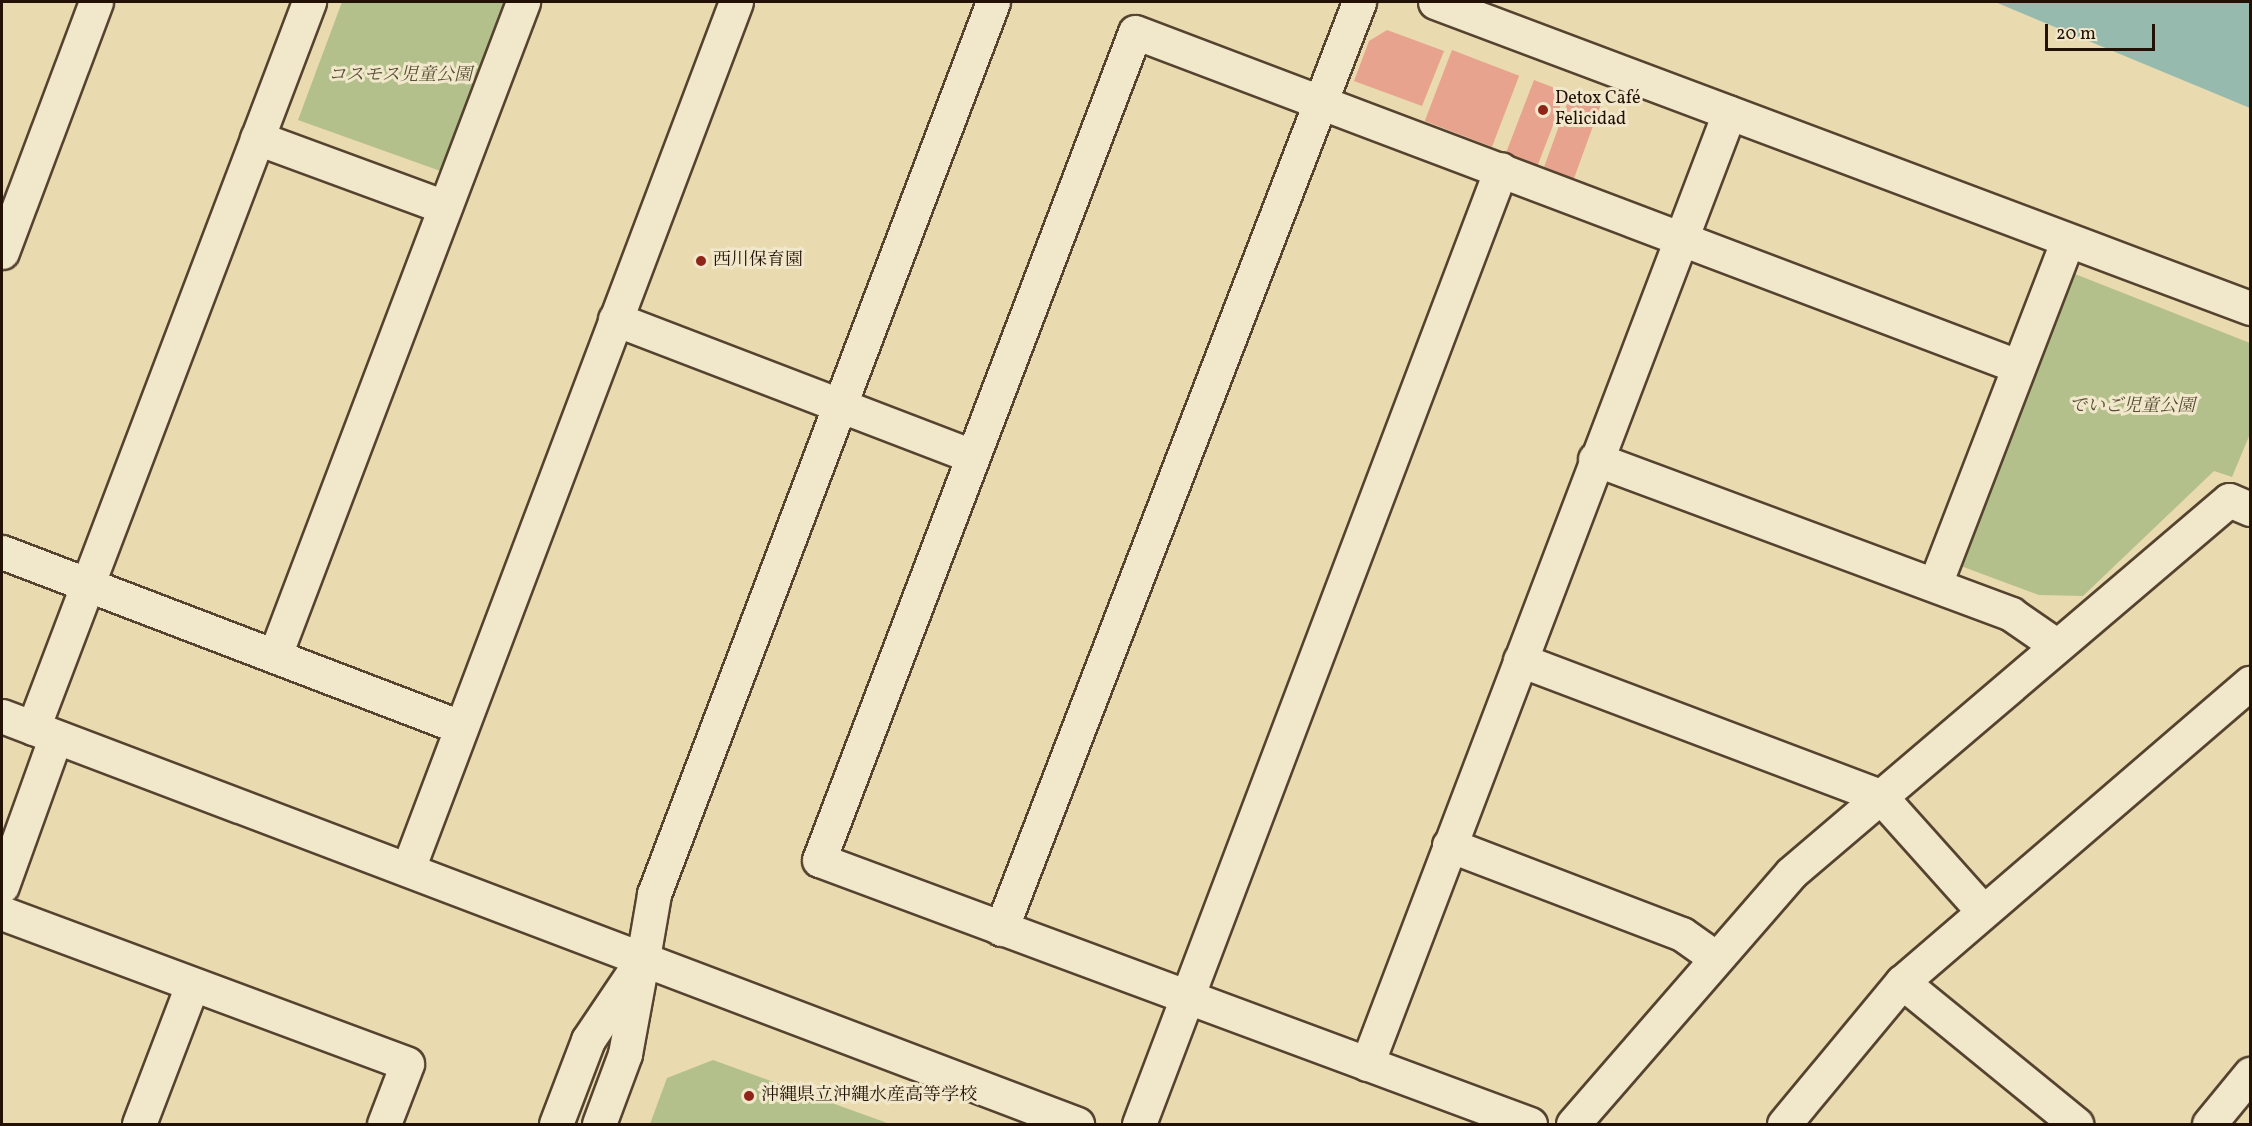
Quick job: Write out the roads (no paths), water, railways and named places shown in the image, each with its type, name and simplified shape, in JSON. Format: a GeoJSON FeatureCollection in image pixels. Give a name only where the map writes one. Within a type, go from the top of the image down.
{"type":"FeatureCollection","features":[{"type":"Feature","properties":{"kind":"street"},"geometry":{"type":"LineString","coordinates":[[2,252],[96,2]]}},
{"type":"Feature","properties":{"kind":"street"},"geometry":{"type":"LineString","coordinates":[[2,886],[88,586],[309,2]]}},
{"type":"Feature","properties":{"kind":"street"},"geometry":{"type":"LineString","coordinates":[[275,655],[523,2]]}},
{"type":"Feature","properties":{"kind":"street"},"geometry":{"type":"LineString","coordinates":[[408,869],[459,727],[736,2]]}},
{"type":"Feature","properties":{"kind":"street"},"geometry":{"type":"LineString","coordinates":[[599,1125],[625,1054],[654,894],[993,2]]}},
{"type":"Feature","properties":{"kind":"street"},"geometry":{"type":"LineString","coordinates":[[1001,929],[1359,2]]}},
{"type":"Feature","properties":{"kind":"street"},"geometry":{"type":"LineString","coordinates":[[1435,2],[2067,242],[2250,308]]}},
{"type":"Feature","properties":{"kind":"street"},"geometry":{"type":"LineString","coordinates":[[1530,1125],[819,860],[971,456],[1135,32],[2018,366]]}},
{"type":"Feature","properties":{"kind":"street"},"geometry":{"type":"LineString","coordinates":[[1367,1064],[1595,459],[1729,113]]}},
{"type":"Feature","properties":{"kind":"street"},"geometry":{"type":"LineString","coordinates":[[257,138],[445,207]]}},
{"type":"Feature","properties":{"kind":"street"},"geometry":{"type":"LineString","coordinates":[[1139,1125],[1501,169]]}},
{"type":"Feature","properties":{"kind":"street"},"geometry":{"type":"LineString","coordinates":[[1935,584],[2067,242]]}},
{"type":"Feature","properties":{"kind":"street"},"geometry":{"type":"LineString","coordinates":[[615,319],[971,456]]}},
{"type":"Feature","properties":{"kind":"street"},"geometry":{"type":"LineString","coordinates":[[1595,459],[2012,614],[2056,645]]}},
{"type":"Feature","properties":{"kind":"street"},"geometry":{"type":"LineString","coordinates":[[1573,1125],[1791,873],[2229,500],[2250,509]]}},
{"type":"Feature","properties":{"kind":"street"},"geometry":{"type":"LineString","coordinates":[[2,552],[459,727]]}},
{"type":"Feature","properties":{"kind":"street"},"geometry":{"type":"LineString","coordinates":[[1520,660],[1880,796],[1982,910]]}},
{"type":"Feature","properties":{"kind":"street"},"geometry":{"type":"LineString","coordinates":[[1784,1125],[1902,982],[1982,910],[2250,683]]}},
{"type":"Feature","properties":{"kind":"street"},"geometry":{"type":"LineString","coordinates":[[2,716],[1077,1125]]}},
{"type":"Feature","properties":{"kind":"street"},"geometry":{"type":"LineString","coordinates":[[1449,845],[1683,934],[1716,958]]}},
{"type":"Feature","properties":{"kind":"street"},"geometry":{"type":"LineString","coordinates":[[2,913],[407,1064],[384,1125]]}},
{"type":"Feature","properties":{"kind":"street"},"geometry":{"type":"LineString","coordinates":[[556,1125],[588,1040],[643,958]]}},
{"type":"Feature","properties":{"kind":"street"},"geometry":{"type":"LineString","coordinates":[[1902,982],[2076,1125]]}},
{"type":"Feature","properties":{"kind":"street"},"geometry":{"type":"LineString","coordinates":[[139,1125],[192,985]]}},
{"type":"Feature","properties":{"kind":"street"},"geometry":{"type":"LineString","coordinates":[[2209,1125],[2250,1074]]}},
{"type":"Feature","properties":{"kind":"water"},"geometry":{"type":"Polygon","coordinates":[[[1995,2],[2250,2],[2250,108],[1995,2]]]}},
{"type":"Feature","properties":{"kind":"place","name":"Detox Café Felicidad"},"geometry":{"type":"Point","coordinates":[1543,110]}},
{"type":"Feature","properties":{"kind":"place","name":"西川保育園"},"geometry":{"type":"Point","coordinates":[701,261]}},
{"type":"Feature","properties":{"kind":"place","name":"沖縄県立沖縄水産高等学校"},"geometry":{"type":"Point","coordinates":[749,1096]}},
{"type":"Feature","properties":{"kind":"park label","name":"コスモス児童公園"},"geometry":{"type":"Point","coordinates":[400,76]}},
{"type":"Feature","properties":{"kind":"park label","name":"でいご児童公園"},"geometry":{"type":"Point","coordinates":[2132,407]}}]}
